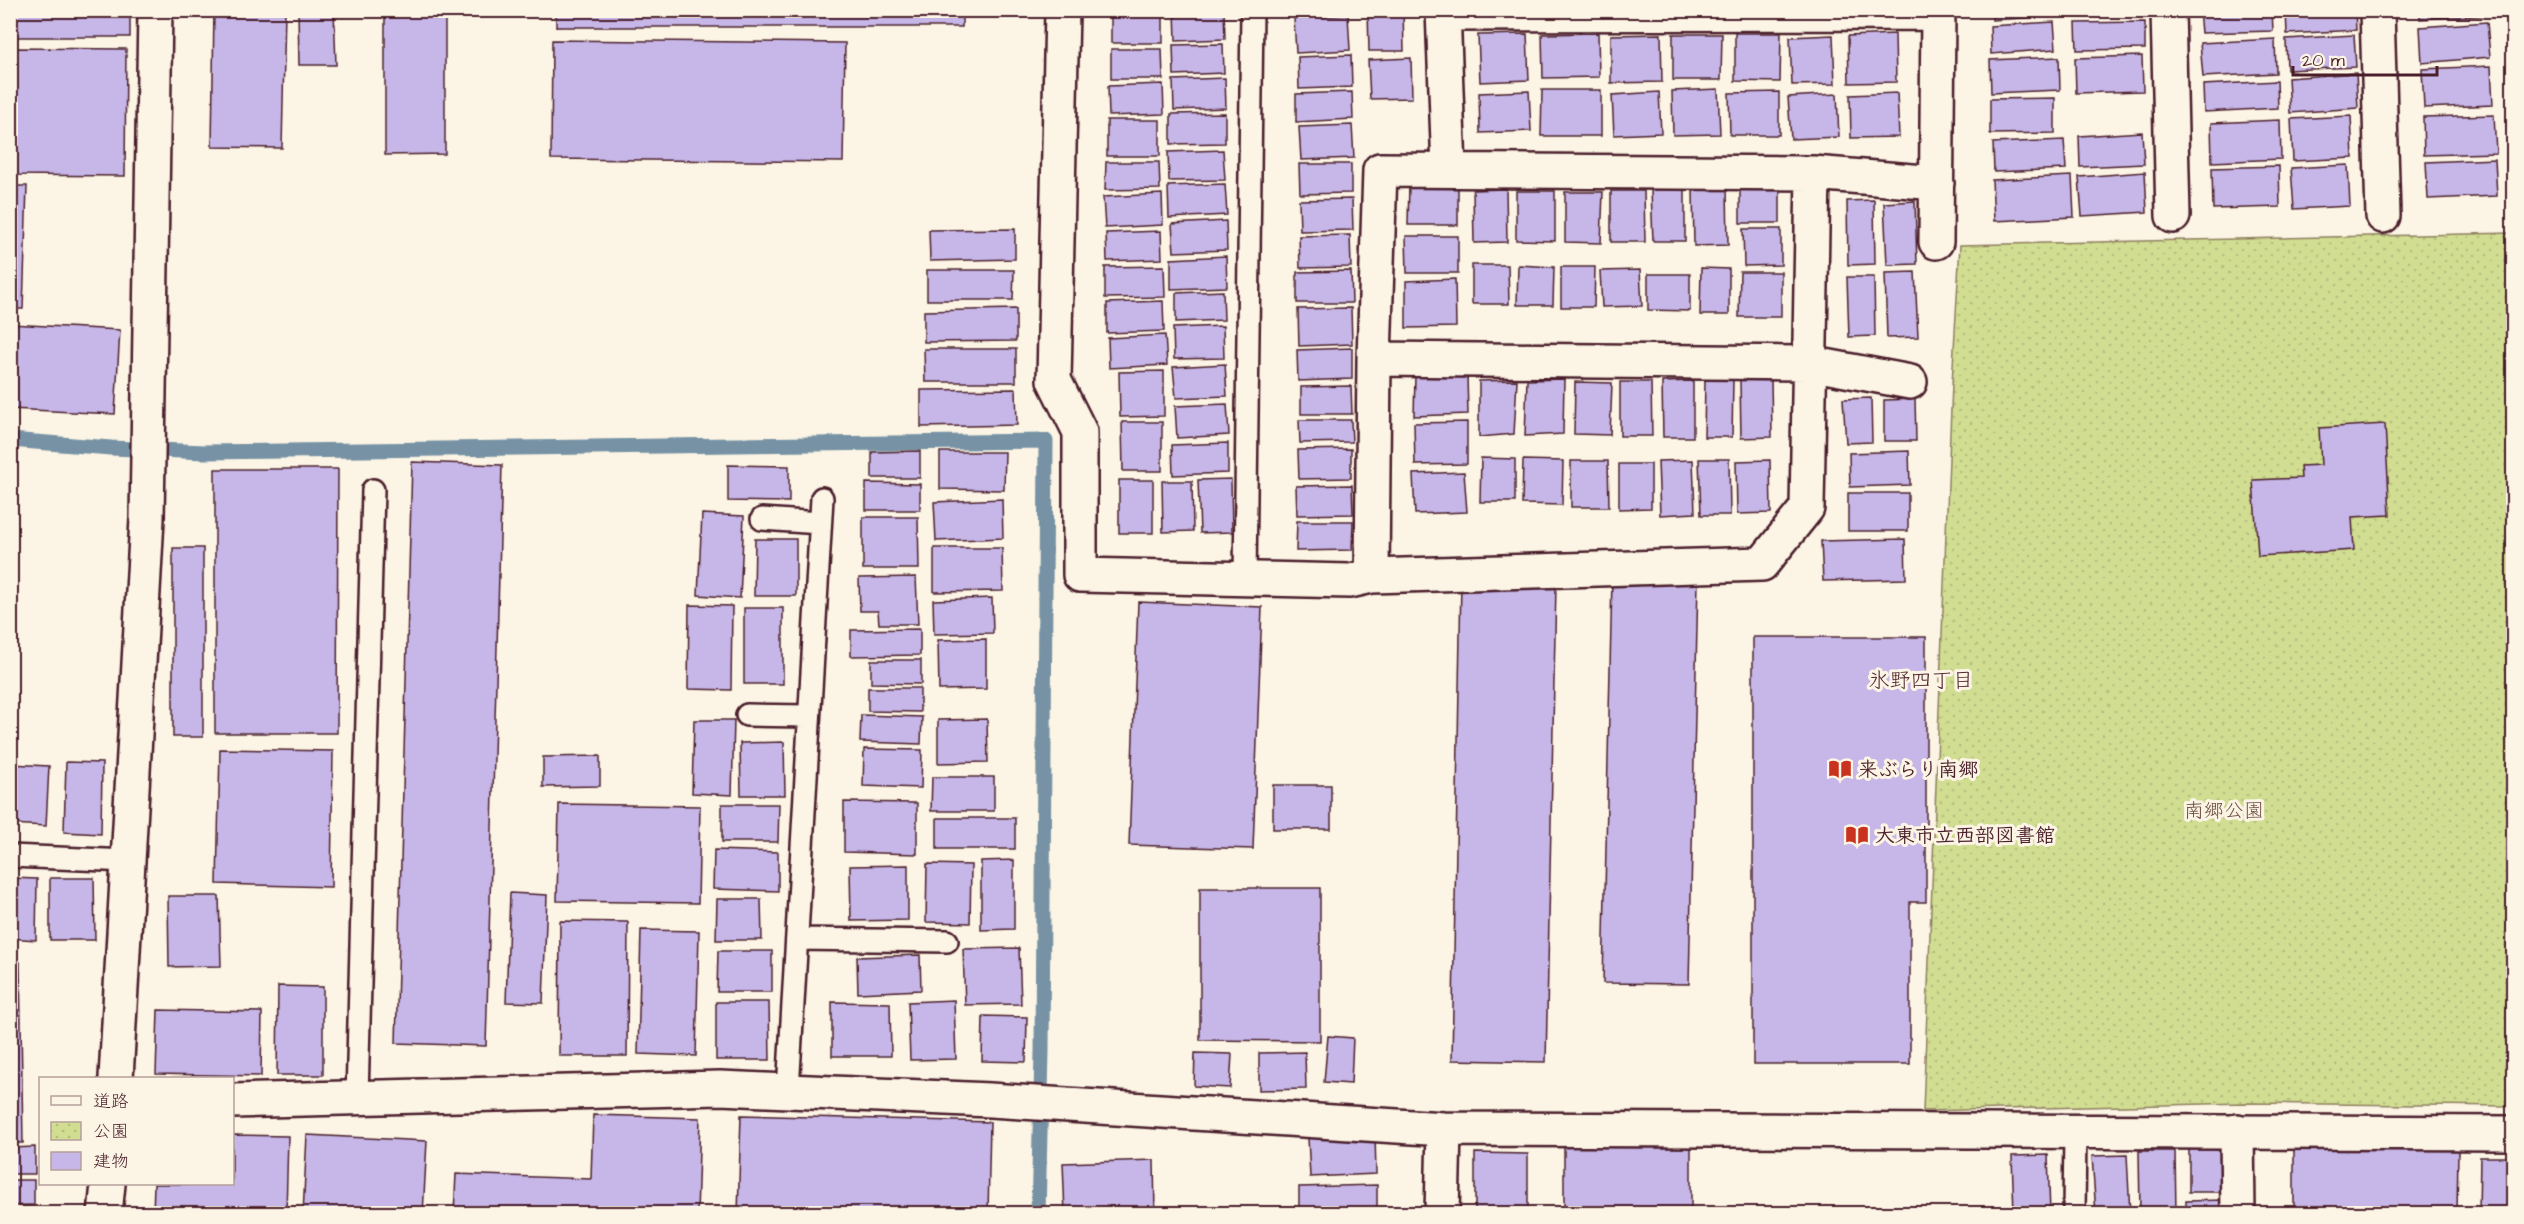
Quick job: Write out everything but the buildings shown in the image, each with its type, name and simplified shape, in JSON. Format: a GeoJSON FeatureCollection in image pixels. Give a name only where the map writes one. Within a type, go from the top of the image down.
{"type":"FeatureCollection","features":[{"type":"Feature","properties":{"kind":"street"},"geometry":{"type":"LineString","coordinates":[[116,1077],[148,483],[155,10]]}},
{"type":"Feature","properties":{"kind":"street"},"geometry":{"type":"LineString","coordinates":[[1062,10],[1054,380],[1080,432],[1080,575],[1350,581],[1372,576],[1762,564],[1807,508],[1813,173]]}},
{"type":"Feature","properties":{"kind":"street"},"geometry":{"type":"LineString","coordinates":[[2168,10],[2173,216]]}},
{"type":"Feature","properties":{"kind":"street"},"geometry":{"type":"LineString","coordinates":[[2377,10],[2383,216]]}},
{"type":"Feature","properties":{"kind":"street"},"geometry":{"type":"LineString","coordinates":[[1449,171],[1443,12],[1938,12],[1936,242]]}},
{"type":"Feature","properties":{"kind":"street"},"geometry":{"type":"LineString","coordinates":[[1372,576],[1374,359],[1380,170],[1813,173],[1937,183]]}},
{"type":"Feature","properties":{"kind":"street"},"geometry":{"type":"LineString","coordinates":[[1374,359],[1809,363],[1910,382]]}},
{"type":"Feature","properties":{"kind":"street"},"geometry":{"type":"LineString","coordinates":[[234,1101],[720,1088],[990,1100],[1444,1129],[2514,1133]]}},
{"type":"Feature","properties":{"kind":"street"},"geometry":{"type":"LineString","coordinates":[[1443,1214],[1444,1129]]}},
{"type":"Feature","properties":{"kind":"street"},"geometry":{"type":"LineString","coordinates":[[2237,1131],[2238,1214]]}},
{"type":"Feature","properties":{"kind":"street"},"geometry":{"type":"LineString","coordinates":[[105,1214],[108,1185]]}},
{"type":"Feature","properties":{"kind":"lane"},"geometry":{"type":"LineString","coordinates":[[1245,579],[1252,10]]}},
{"type":"Feature","properties":{"kind":"lane"},"geometry":{"type":"LineString","coordinates":[[357,1098],[373,490]]}},
{"type":"Feature","properties":{"kind":"lane"},"geometry":{"type":"LineString","coordinates":[[788,1091],[822,498]]}},
{"type":"Feature","properties":{"kind":"lane"},"geometry":{"type":"LineString","coordinates":[[762,519],[820,523]]}},
{"type":"Feature","properties":{"kind":"lane"},"geometry":{"type":"LineString","coordinates":[[747,715],[810,716]]}},
{"type":"Feature","properties":{"kind":"lane"},"geometry":{"type":"LineString","coordinates":[[10,856],[129,861]]}},
{"type":"Feature","properties":{"kind":"lane"},"geometry":{"type":"LineString","coordinates":[[797,939],[947,941]]}},
{"type":"Feature","properties":{"kind":"lane"},"geometry":{"type":"LineString","coordinates":[[2074,1214],[2075,1131]]}},
{"type":"Feature","properties":{"kind":"green space","name":"南郷公園"},"geometry":{"type":"Polygon","coordinates":[[[2513,233],[2513,1106],[2244,1103],[1923,1111],[1952,384],[1960,245],[2513,233]]]}},
{"type":"Feature","properties":{"kind":"waterway"},"geometry":{"type":"LineString","coordinates":[[10,440],[205,452],[1046,441],[1042,1052],[1038,1214]]}},
{"type":"Feature","properties":{"kind":"place","name":"来ぶらり南郷"},"geometry":{"type":"Point","coordinates":[1840,769]}},
{"type":"Feature","properties":{"kind":"place","name":"大東市立西部図書館"},"geometry":{"type":"Point","coordinates":[1857,835]}},
{"type":"Feature","properties":{"kind":"district","name":"氷野四丁目"},"geometry":{"type":"Point","coordinates":[1921,680]}}]}
